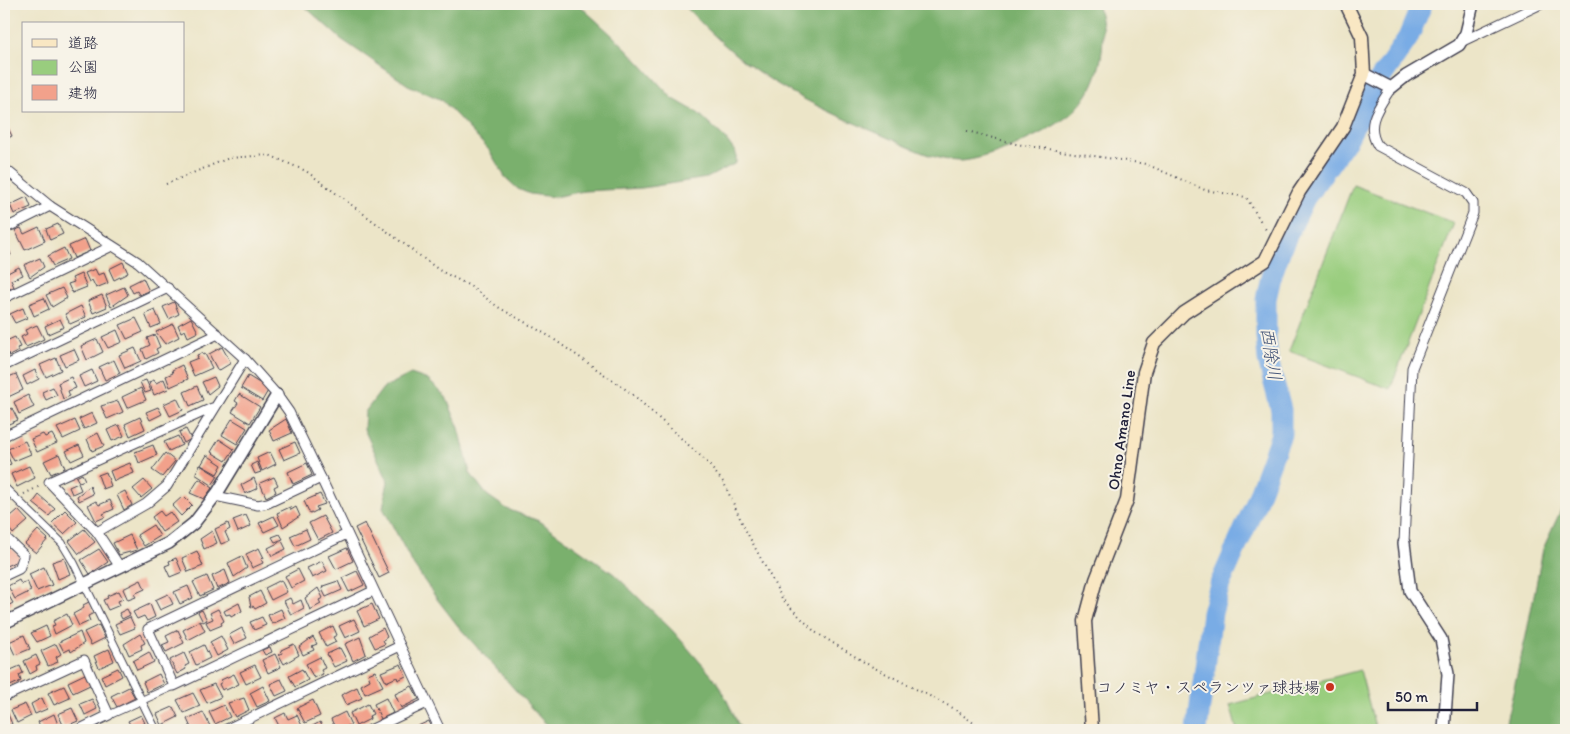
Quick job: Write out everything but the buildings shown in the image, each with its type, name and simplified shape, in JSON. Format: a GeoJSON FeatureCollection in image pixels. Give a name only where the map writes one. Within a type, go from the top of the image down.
{"type":"FeatureCollection","features":[{"type":"Feature","properties":{"kind":"main road","name":"Ohno Amano Line"},"geometry":{"type":"LineString","coordinates":[[1092,730],[1085,621],[1096,580],[1127,500],[1144,372],[1154,343],[1184,313],[1265,261],[1299,192],[1343,127],[1368,76],[1362,38],[1346,4]]}},
{"type":"Feature","properties":{"kind":"street"},"geometry":{"type":"LineString","coordinates":[[1463,40],[1472,4]]}},
{"type":"Feature","properties":{"kind":"street"},"geometry":{"type":"LineString","coordinates":[[1444,730],[1448,674],[1441,639],[1410,590],[1404,543],[1412,368],[1473,213],[1473,203],[1466,193],[1378,146],[1372,136],[1373,117],[1388,86],[1455,49],[1463,40],[1541,4]]}},
{"type":"Feature","properties":{"kind":"street"},"geometry":{"type":"LineString","coordinates":[[1368,76],[1388,86]]}},
{"type":"Feature","properties":{"kind":"street"},"geometry":{"type":"LineString","coordinates":[[4,168],[50,206],[138,262],[245,358],[277,394],[321,478],[440,730]]}},
{"type":"Feature","properties":{"kind":"street"},"geometry":{"type":"LineString","coordinates":[[4,228],[50,206]]}},
{"type":"Feature","properties":{"kind":"street"},"geometry":{"type":"LineString","coordinates":[[4,298],[112,246]]}},
{"type":"Feature","properties":{"kind":"street"},"geometry":{"type":"LineString","coordinates":[[4,366],[168,288]]}},
{"type":"Feature","properties":{"kind":"street"},"geometry":{"type":"LineString","coordinates":[[4,436],[218,334]]}},
{"type":"Feature","properties":{"kind":"street"},"geometry":{"type":"LineString","coordinates":[[97,532],[146,504],[167,486],[212,408],[245,358]]}},
{"type":"Feature","properties":{"kind":"street"},"geometry":{"type":"LineString","coordinates":[[4,623],[169,543],[194,523],[215,496],[277,394]]}},
{"type":"Feature","properties":{"kind":"street"},"geometry":{"type":"LineString","coordinates":[[120,567],[97,532],[49,482],[212,408]]}},
{"type":"Feature","properties":{"kind":"street"},"geometry":{"type":"LineString","coordinates":[[215,496],[258,505],[268,503],[321,478]]}},
{"type":"Feature","properties":{"kind":"street"},"geometry":{"type":"LineString","coordinates":[[4,487],[62,543],[85,585],[156,730]]}},
{"type":"Feature","properties":{"kind":"street"},"geometry":{"type":"LineString","coordinates":[[174,686],[148,629],[346,534]]}},
{"type":"Feature","properties":{"kind":"street"},"geometry":{"type":"LineString","coordinates":[[4,536],[24,555],[18,569],[4,576]]}},
{"type":"Feature","properties":{"kind":"street"},"geometry":{"type":"LineString","coordinates":[[78,730],[374,591]]}},
{"type":"Feature","properties":{"kind":"street"},"geometry":{"type":"LineString","coordinates":[[225,730],[400,646]]}},
{"type":"Feature","properties":{"kind":"street"},"geometry":{"type":"LineString","coordinates":[[4,697],[84,660],[109,715]]}},
{"type":"Feature","properties":{"kind":"street"},"geometry":{"type":"LineString","coordinates":[[370,730],[427,703]]}},
{"type":"Feature","properties":{"kind":"path"},"geometry":{"type":"LineString","coordinates":[[967,131],[1016,144],[1146,164],[1205,190],[1246,197],[1274,244]]}},
{"type":"Feature","properties":{"kind":"path"},"geometry":{"type":"LineString","coordinates":[[166,184],[229,158],[269,155],[306,172],[439,270],[470,286],[498,307],[549,336],[631,392],[705,460],[724,483],[744,526],[783,600],[815,632],[869,666],[953,708],[983,730]]}},
{"type":"Feature","properties":{"kind":"path"},"geometry":{"type":"LineString","coordinates":[[15,498],[49,482]]}},
{"type":"Feature","properties":{"kind":"green space"},"geometry":{"type":"Polygon","coordinates":[[[302,4],[578,4],[626,48],[672,98],[698,113],[725,138],[736,153],[736,163],[707,178],[642,188],[584,191],[554,197],[530,194],[518,189],[505,177],[489,150],[442,100],[408,85],[341,39],[302,4]]]}},
{"type":"Feature","properties":{"kind":"green space"},"geometry":{"type":"Polygon","coordinates":[[[683,4],[1097,4],[1101,17],[1103,44],[1098,72],[1093,84],[1078,107],[1069,115],[1023,142],[987,156],[959,161],[924,153],[830,112],[790,92],[752,68],[708,30],[683,4]]]}},
{"type":"Feature","properties":{"kind":"green space"},"geometry":{"type":"Polygon","coordinates":[[[1353,185],[1454,223],[1390,389],[1289,351],[1353,185]]]}},
{"type":"Feature","properties":{"kind":"green space"},"geometry":{"type":"Polygon","coordinates":[[[411,374],[428,380],[446,397],[459,428],[470,473],[487,495],[507,509],[539,521],[614,574],[672,630],[719,684],[741,730],[554,730],[543,721],[458,626],[437,599],[414,566],[383,508],[388,481],[364,429],[365,412],[383,388],[411,374]]]}},
{"type":"Feature","properties":{"kind":"green space"},"geometry":{"type":"Polygon","coordinates":[[[1566,499],[1566,730],[1504,730],[1526,636],[1543,549],[1566,499]]]}},
{"type":"Feature","properties":{"kind":"green space","name":"コノミヤ・スペランツァ球技場"},"geometry":{"type":"Polygon","coordinates":[[[1360,670],[1376,730],[1237,730],[1230,705],[1360,670]]]}},
{"type":"Feature","properties":{"kind":"waterway","name":"西除川"},"geometry":{"type":"LineString","coordinates":[[1197,730],[1212,613],[1220,584],[1255,505],[1281,434],[1281,410],[1268,360],[1266,336],[1266,299],[1271,277],[1282,246],[1305,198],[1348,138],[1372,91],[1408,38],[1422,4]]}},
{"type":"Feature","properties":{"kind":"place","name":"コノミヤ・スペランツァ球技場"},"geometry":{"type":"Point","coordinates":[1330,687]}}]}
